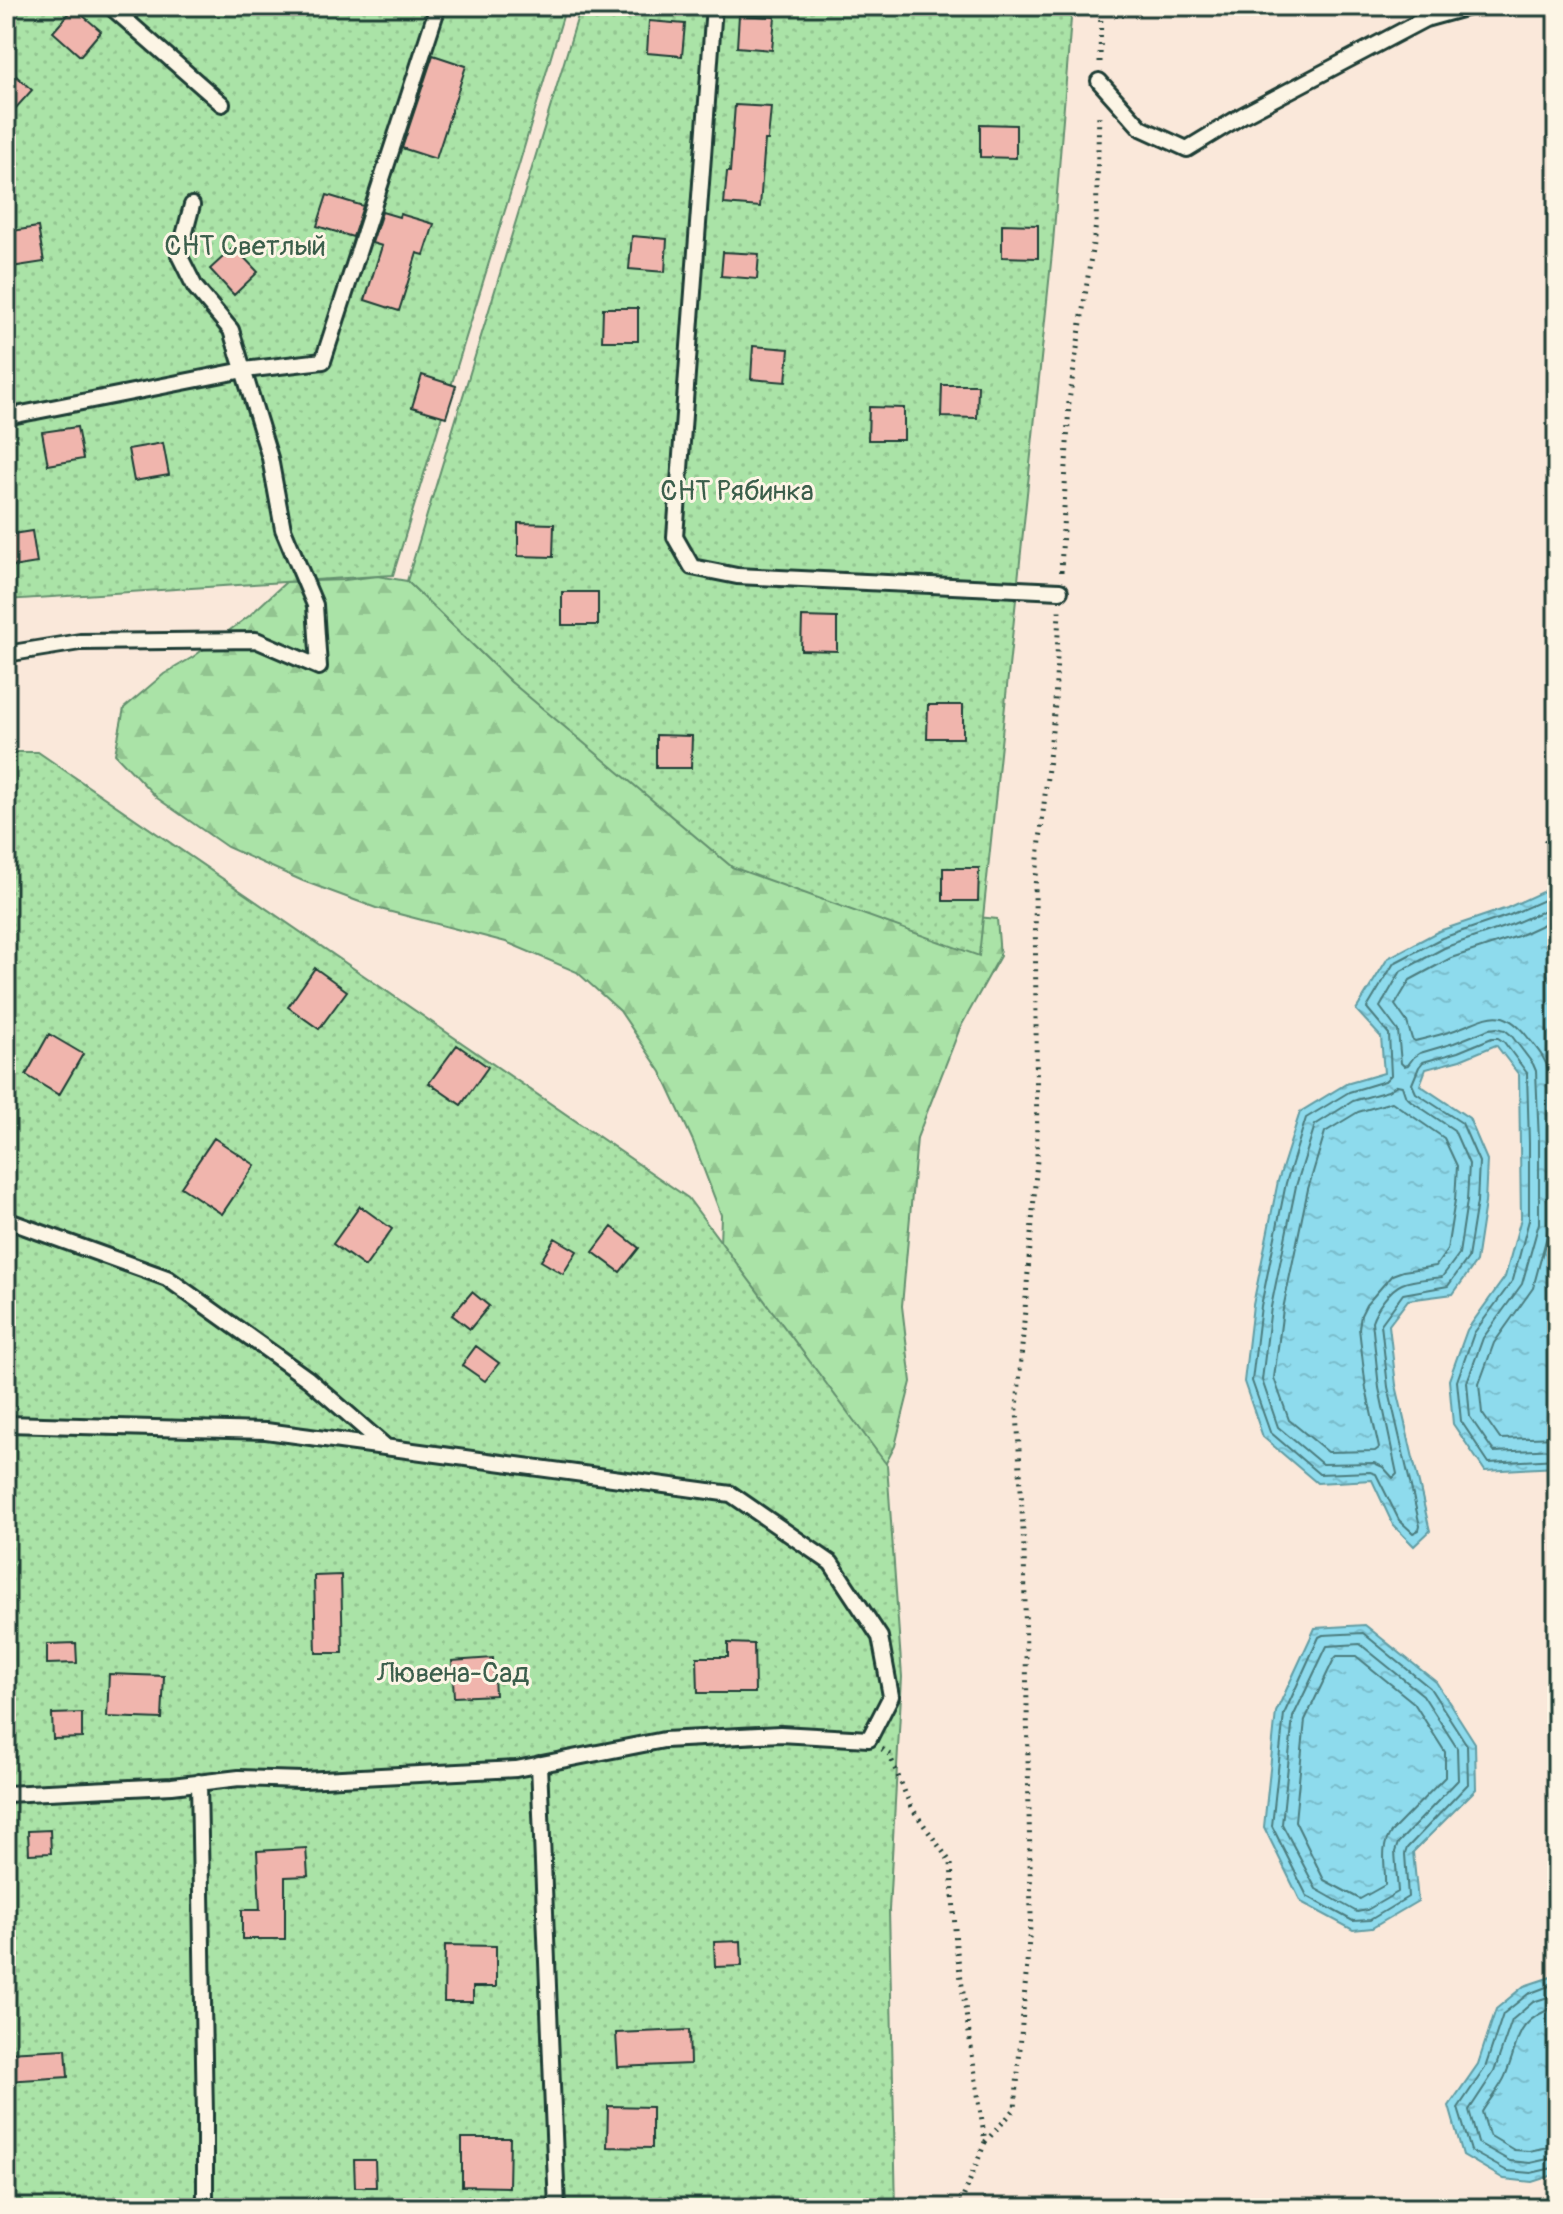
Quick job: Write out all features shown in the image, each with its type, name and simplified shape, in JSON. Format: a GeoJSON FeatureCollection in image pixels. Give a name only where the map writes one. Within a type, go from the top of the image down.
{"type":"FeatureCollection","features":[{"type":"Feature","properties":{"kind":"lane"},"geometry":{"type":"LineString","coordinates":[[110,6],[222,104]]}},
{"type":"Feature","properties":{"kind":"lane"},"geometry":{"type":"LineString","coordinates":[[6,417],[244,370],[323,361],[438,6]]}},
{"type":"Feature","properties":{"kind":"lane"},"geometry":{"type":"LineString","coordinates":[[714,6],[675,537],[692,567],[737,576],[1060,591]]}},
{"type":"Feature","properties":{"kind":"lane"},"geometry":{"type":"LineString","coordinates":[[1099,81],[1141,128],[1187,149],[1425,12],[1472,6]]}},
{"type":"Feature","properties":{"kind":"lane"},"geometry":{"type":"LineString","coordinates":[[6,654],[80,642],[256,640],[319,667],[315,605],[283,529],[270,458],[231,330],[195,287],[179,255],[192,205]]}},
{"type":"Feature","properties":{"kind":"lane"},"geometry":{"type":"LineString","coordinates":[[6,1220],[167,1278],[308,1379],[387,1447]]}},
{"type":"Feature","properties":{"kind":"lane"},"geometry":{"type":"LineString","coordinates":[[6,1424],[266,1431],[731,1494],[831,1563],[880,1637],[891,1696],[869,1739],[780,1734],[664,1740],[516,1769],[303,1780],[239,1778],[172,1786],[6,1794]]}},
{"type":"Feature","properties":{"kind":"lane"},"geometry":{"type":"LineString","coordinates":[[539,1764],[557,2208]]}},
{"type":"Feature","properties":{"kind":"lane"},"geometry":{"type":"LineString","coordinates":[[199,1782],[205,2208]]}},
{"type":"Feature","properties":{"kind":"path"},"geometry":{"type":"LineString","coordinates":[[959,2208],[985,2142],[1015,2109],[1031,1915],[1024,1550],[1017,1409],[1037,1160],[1035,886],[1055,704],[1069,401],[1096,224],[1101,6]]}},
{"type":"Feature","properties":{"kind":"path"},"geometry":{"type":"LineString","coordinates":[[1545,842],[1557,827]]}},
{"type":"Feature","properties":{"kind":"path"},"geometry":{"type":"LineString","coordinates":[[869,1739],[889,1754],[911,1807],[951,1863],[956,1945],[985,2142]]}},
{"type":"Feature","properties":{"kind":"green space","name":"СНТ Светлый"},"geometry":{"type":"Polygon","coordinates":[[[6,6],[566,6],[393,575],[6,600],[6,6]]]}},
{"type":"Feature","properties":{"kind":"green space","name":"СНТ Рябинка"},"geometry":{"type":"Polygon","coordinates":[[[581,6],[1072,6],[1053,243],[979,956],[732,867],[511,682],[407,581],[581,6]]]}},
{"type":"Feature","properties":{"kind":"green space"},"geometry":{"type":"Polygon","coordinates":[[[377,576],[407,581],[511,682],[947,914],[997,919],[1000,956],[960,1028],[917,1138],[902,1306],[911,1382],[895,1446],[870,1493],[716,1366],[721,1215],[693,1141],[661,1072],[620,1011],[577,972],[506,942],[376,908],[303,881],[227,847],[157,798],[115,754],[124,708],[164,674],[249,616],[286,582],[377,576]]]}},
{"type":"Feature","properties":{"kind":"green space","name":"Лювена-Сад"},"geometry":{"type":"Polygon","coordinates":[[[6,752],[38,752],[688,1198],[887,1465],[902,1677],[889,1910],[896,2208],[6,2208],[6,752]]]}},
{"type":"Feature","properties":{"kind":"water"},"geometry":{"type":"Polygon","coordinates":[[[1557,885],[1557,1467],[1485,1471],[1453,1424],[1449,1380],[1467,1330],[1505,1277],[1521,1218],[1519,1075],[1496,1045],[1460,1060],[1426,1069],[1420,1085],[1469,1118],[1487,1160],[1485,1203],[1476,1262],[1453,1294],[1408,1300],[1389,1325],[1396,1385],[1430,1531],[1414,1546],[1393,1525],[1372,1480],[1317,1483],[1263,1437],[1244,1382],[1253,1305],[1278,1181],[1300,1112],[1346,1084],[1384,1073],[1381,1037],[1356,1010],[1388,958],[1439,931],[1507,908],[1557,885]]]}},
{"type":"Feature","properties":{"kind":"water"},"geometry":{"type":"Polygon","coordinates":[[[1365,1625],[1436,1682],[1475,1743],[1476,1789],[1413,1852],[1418,1901],[1372,1928],[1353,1930],[1301,1902],[1264,1827],[1276,1712],[1315,1628],[1365,1625]]]}},
{"type":"Feature","properties":{"kind":"water"},"geometry":{"type":"Polygon","coordinates":[[[1557,1975],[1557,2174],[1532,2182],[1504,2179],[1463,2155],[1449,2106],[1478,2064],[1496,2009],[1524,1986],[1557,1975]]]}},
{"type":"Feature","properties":{"kind":"building"},"geometry":{"type":"Polygon","coordinates":[[[74,8],[101,31],[80,56],[53,32],[74,8]]]}},
{"type":"Feature","properties":{"kind":"building"},"geometry":{"type":"Polygon","coordinates":[[[739,15],[775,17],[772,50],[737,47],[739,15]]]}},
{"type":"Feature","properties":{"kind":"building"},"geometry":{"type":"Polygon","coordinates":[[[649,21],[685,24],[682,56],[647,53],[649,21]]]}},
{"type":"Feature","properties":{"kind":"building"},"geometry":{"type":"Polygon","coordinates":[[[433,55],[466,66],[436,159],[402,148],[433,55]]]}},
{"type":"Feature","properties":{"kind":"building"},"geometry":{"type":"Polygon","coordinates":[[[6,67],[32,90],[6,119],[6,67]]]}},
{"type":"Feature","properties":{"kind":"building"},"geometry":{"type":"Polygon","coordinates":[[[735,105],[771,107],[760,207],[724,204],[727,172],[730,172],[735,105]]]}},
{"type":"Feature","properties":{"kind":"building"},"geometry":{"type":"Polygon","coordinates":[[[980,124],[1016,125],[1016,158],[980,157],[980,124]]]}},
{"type":"Feature","properties":{"kind":"building"},"geometry":{"type":"Polygon","coordinates":[[[327,195],[363,206],[353,237],[317,226],[327,195]]]}},
{"type":"Feature","properties":{"kind":"building"},"geometry":{"type":"Polygon","coordinates":[[[382,212],[434,224],[424,255],[417,253],[399,311],[365,300],[382,246],[372,243],[382,212]]]}},
{"type":"Feature","properties":{"kind":"building"},"geometry":{"type":"Polygon","coordinates":[[[1002,224],[1038,225],[1038,258],[1002,257],[1002,224]]]}},
{"type":"Feature","properties":{"kind":"building"},"geometry":{"type":"Polygon","coordinates":[[[38,227],[44,262],[11,267],[6,232],[38,227]]]}},
{"type":"Feature","properties":{"kind":"building"},"geometry":{"type":"Polygon","coordinates":[[[632,236],[667,239],[665,272],[629,269],[632,236]]]}},
{"type":"Feature","properties":{"kind":"building"},"geometry":{"type":"Polygon","coordinates":[[[234,247],[258,272],[234,295],[210,269],[234,247]]]}},
{"type":"Feature","properties":{"kind":"building"},"geometry":{"type":"Polygon","coordinates":[[[723,252],[759,254],[757,279],[721,276],[723,252]]]}},
{"type":"Feature","properties":{"kind":"building"},"geometry":{"type":"Polygon","coordinates":[[[603,308],[638,308],[638,341],[602,341],[603,308]]]}},
{"type":"Feature","properties":{"kind":"building"},"geometry":{"type":"Polygon","coordinates":[[[753,346],[789,349],[786,382],[751,379],[753,346]]]}},
{"type":"Feature","properties":{"kind":"building"},"geometry":{"type":"Polygon","coordinates":[[[422,375],[456,386],[446,417],[412,407],[422,375]]]}},
{"type":"Feature","properties":{"kind":"building"},"geometry":{"type":"Polygon","coordinates":[[[942,385],[978,385],[977,418],[941,417],[942,385]]]}},
{"type":"Feature","properties":{"kind":"building"},"geometry":{"type":"Polygon","coordinates":[[[869,407],[904,408],[904,440],[868,440],[869,407]]]}},
{"type":"Feature","properties":{"kind":"building"},"geometry":{"type":"Polygon","coordinates":[[[77,427],[83,459],[48,465],[42,432],[77,427]]]}},
{"type":"Feature","properties":{"kind":"building"},"geometry":{"type":"Polygon","coordinates":[[[163,443],[169,475],[134,481],[128,449],[163,443]]]}},
{"type":"Feature","properties":{"kind":"building"},"geometry":{"type":"Polygon","coordinates":[[[518,523],[554,524],[553,557],[518,556],[518,523]]]}},
{"type":"Feature","properties":{"kind":"building"},"geometry":{"type":"Polygon","coordinates":[[[32,531],[37,563],[6,568],[6,535],[32,531]]]}},
{"type":"Feature","properties":{"kind":"building"},"geometry":{"type":"Polygon","coordinates":[[[562,592],[598,592],[598,625],[562,625],[562,592]]]}},
{"type":"Feature","properties":{"kind":"building"},"geometry":{"type":"Polygon","coordinates":[[[802,617],[837,618],[837,651],[801,650],[802,617]]]}},
{"type":"Feature","properties":{"kind":"building"},"geometry":{"type":"Polygon","coordinates":[[[928,705],[963,705],[963,738],[927,738],[928,705]]]}},
{"type":"Feature","properties":{"kind":"building"},"geometry":{"type":"Polygon","coordinates":[[[656,735],[692,736],[691,768],[656,768],[656,735]]]}},
{"type":"Feature","properties":{"kind":"building"},"geometry":{"type":"Polygon","coordinates":[[[943,868],[979,868],[978,901],[943,901],[943,868]]]}},
{"type":"Feature","properties":{"kind":"building"},"geometry":{"type":"Polygon","coordinates":[[[315,968],[347,991],[319,1029],[288,1007],[315,968]]]}},
{"type":"Feature","properties":{"kind":"building"},"geometry":{"type":"Polygon","coordinates":[[[49,1034],[83,1054],[59,1095],[26,1075],[49,1034]]]}},
{"type":"Feature","properties":{"kind":"building"},"geometry":{"type":"Polygon","coordinates":[[[457,1045],[488,1067],[461,1105],[429,1083],[457,1045]]]}},
{"type":"Feature","properties":{"kind":"building"},"geometry":{"type":"Polygon","coordinates":[[[214,1138],[255,1165],[222,1214],[181,1187],[214,1138]]]}},
{"type":"Feature","properties":{"kind":"building"},"geometry":{"type":"Polygon","coordinates":[[[360,1206],[392,1229],[365,1267],[333,1244],[360,1206]]]}},
{"type":"Feature","properties":{"kind":"building"},"geometry":{"type":"Polygon","coordinates":[[[612,1227],[639,1248],[620,1272],[593,1252],[612,1227]]]}},
{"type":"Feature","properties":{"kind":"building"},"geometry":{"type":"Polygon","coordinates":[[[555,1238],[577,1251],[563,1274],[541,1261],[555,1238]]]}},
{"type":"Feature","properties":{"kind":"building"},"geometry":{"type":"Polygon","coordinates":[[[472,1292],[489,1306],[470,1329],[452,1315],[472,1292]]]}},
{"type":"Feature","properties":{"kind":"building"},"geometry":{"type":"Polygon","coordinates":[[[476,1346],[499,1363],[485,1381],[462,1365],[476,1346]]]}},
{"type":"Feature","properties":{"kind":"building"},"geometry":{"type":"Polygon","coordinates":[[[341,1575],[343,1653],[316,1653],[314,1576],[341,1575]]]}},
{"type":"Feature","properties":{"kind":"building"},"geometry":{"type":"Polygon","coordinates":[[[76,1643],[77,1663],[47,1664],[47,1644],[76,1643]]]}},
{"type":"Feature","properties":{"kind":"building"},"geometry":{"type":"Polygon","coordinates":[[[728,1643],[754,1644],[755,1693],[698,1693],[697,1657],[728,1657],[728,1643]]]}},
{"type":"Feature","properties":{"kind":"building"},"geometry":{"type":"Polygon","coordinates":[[[493,1658],[495,1695],[454,1697],[452,1661],[493,1658]]]}},
{"type":"Feature","properties":{"kind":"building"},"geometry":{"type":"Polygon","coordinates":[[[109,1674],[164,1676],[162,1719],[107,1717],[109,1674]]]}},
{"type":"Feature","properties":{"kind":"building"},"geometry":{"type":"Polygon","coordinates":[[[82,1713],[82,1738],[53,1739],[52,1714],[82,1713]]]}},
{"type":"Feature","properties":{"kind":"building"},"geometry":{"type":"Polygon","coordinates":[[[50,1830],[51,1853],[29,1854],[28,1831],[50,1830]]]}},
{"type":"Feature","properties":{"kind":"building"},"geometry":{"type":"Polygon","coordinates":[[[306,1848],[308,1876],[285,1877],[285,1939],[242,1939],[242,1910],[260,1910],[257,1851],[306,1848]]]}},
{"type":"Feature","properties":{"kind":"building"},"geometry":{"type":"Polygon","coordinates":[[[741,1941],[742,1966],[715,1967],[714,1942],[741,1941]]]}},
{"type":"Feature","properties":{"kind":"building"},"geometry":{"type":"Polygon","coordinates":[[[445,1945],[496,1946],[496,1987],[473,1987],[473,2002],[444,2002],[445,1945]]]}},
{"type":"Feature","properties":{"kind":"building"},"geometry":{"type":"Polygon","coordinates":[[[689,2030],[690,2064],[618,2067],[616,2033],[689,2030]]]}},
{"type":"Feature","properties":{"kind":"building"},"geometry":{"type":"Polygon","coordinates":[[[66,2049],[68,2077],[6,2081],[6,2052],[66,2049]]]}},
{"type":"Feature","properties":{"kind":"building"},"geometry":{"type":"Polygon","coordinates":[[[608,2106],[652,2107],[652,2148],[607,2147],[608,2106]]]}},
{"type":"Feature","properties":{"kind":"building"},"geometry":{"type":"Polygon","coordinates":[[[462,2138],[510,2138],[509,2187],[462,2186],[462,2138]]]}},
{"type":"Feature","properties":{"kind":"building"},"geometry":{"type":"Polygon","coordinates":[[[354,2160],[375,2160],[376,2187],[355,2187],[354,2160]]]}}]}
